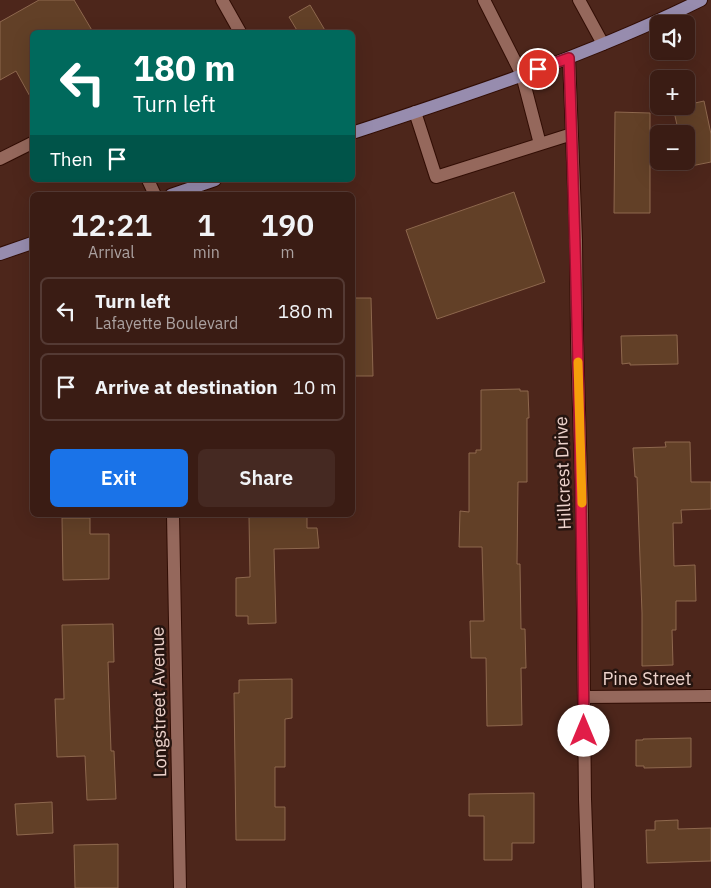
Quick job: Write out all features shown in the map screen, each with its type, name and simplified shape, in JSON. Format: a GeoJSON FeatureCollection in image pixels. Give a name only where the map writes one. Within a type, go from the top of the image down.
{"type":"FeatureCollection","features":[{"type":"Feature","properties":{"kind":"main road"},"geometry":{"type":"LineString","coordinates":[[355,132],[569,58],[652,25],[701,0]]}},
{"type":"Feature","properties":{"kind":"main road"},"geometry":{"type":"LineString","coordinates":[[180,192],[209,182]]}},
{"type":"Feature","properties":{"kind":"main road"},"geometry":{"type":"LineString","coordinates":[[0,254],[30,244]]}},
{"type":"Feature","properties":{"kind":"street"},"geometry":{"type":"LineString","coordinates":[[222,0],[239,30]]}},
{"type":"Feature","properties":{"kind":"street"},"geometry":{"type":"LineString","coordinates":[[484,0],[522,75],[540,144]]}},
{"type":"Feature","properties":{"kind":"street"},"geometry":{"type":"LineString","coordinates":[[579,0],[603,44]]}},
{"type":"Feature","properties":{"kind":"street","name":"Hillcrest Drive"},"geometry":{"type":"LineString","coordinates":[[569,58],[582,514],[588,888]]}},
{"type":"Feature","properties":{"kind":"street"},"geometry":{"type":"LineString","coordinates":[[415,112],[436,177],[572,134]]}},
{"type":"Feature","properties":{"kind":"street"},"geometry":{"type":"LineString","coordinates":[[0,159],[30,144]]}},
{"type":"Feature","properties":{"kind":"street","name":"Longstreet Avenue"},"geometry":{"type":"LineString","coordinates":[[173,517],[180,888]]}},
{"type":"Feature","properties":{"kind":"street","name":"Pine Street"},"geometry":{"type":"LineString","coordinates":[[584,697],[711,696]]}},
{"type":"Feature","properties":{"kind":"building"},"geometry":{"type":"Polygon","coordinates":[[[39,0],[74,0],[92,30],[30,30],[30,96],[16,71],[0,80],[0,22],[39,0]]]}},
{"type":"Feature","properties":{"kind":"building"},"geometry":{"type":"Polygon","coordinates":[[[310,5],[325,30],[297,30],[289,17],[310,5]]]}},
{"type":"Feature","properties":{"kind":"building"},"geometry":{"type":"Polygon","coordinates":[[[704,101],[711,134],[711,162],[695,165],[695,125],[677,125],[675,115],[695,115],[695,103],[704,101]]]}},
{"type":"Feature","properties":{"kind":"building"},"geometry":{"type":"Polygon","coordinates":[[[615,112],[650,113],[650,213],[614,213],[615,112]]]}},
{"type":"Feature","properties":{"kind":"building"},"geometry":{"type":"Polygon","coordinates":[[[514,192],[545,282],[437,319],[406,230],[514,192]]]}},
{"type":"Feature","properties":{"kind":"building"},"geometry":{"type":"Polygon","coordinates":[[[355,298],[371,298],[373,376],[355,376],[355,298]]]}},
{"type":"Feature","properties":{"kind":"building"},"geometry":{"type":"Polygon","coordinates":[[[677,335],[678,364],[622,364],[621,336],[677,335]]]}},
{"type":"Feature","properties":{"kind":"building"},"geometry":{"type":"Polygon","coordinates":[[[520,389],[520,391],[528,391],[529,418],[527,418],[527,482],[518,482],[517,564],[520,564],[521,629],[525,629],[526,668],[521,668],[522,725],[487,726],[486,658],[471,658],[470,621],[484,621],[482,547],[459,547],[460,511],[469,512],[469,453],[476,453],[476,450],[481,450],[481,390],[520,389]]]}},
{"type":"Feature","properties":{"kind":"building"},"geometry":{"type":"Polygon","coordinates":[[[665,442],[690,442],[691,482],[711,482],[711,509],[681,510],[682,523],[673,523],[674,566],[695,565],[696,601],[676,601],[676,630],[672,630],[673,665],[642,666],[637,477],[635,477],[633,448],[666,447],[665,442]]]}},
{"type":"Feature","properties":{"kind":"building"},"geometry":{"type":"Polygon","coordinates":[[[249,517],[307,517],[307,528],[317,528],[319,548],[274,549],[276,623],[248,624],[248,616],[236,616],[236,578],[250,577],[249,517]]]}},
{"type":"Feature","properties":{"kind":"building"},"geometry":{"type":"Polygon","coordinates":[[[62,518],[90,518],[90,534],[109,534],[109,579],[63,580],[62,518]]]}},
{"type":"Feature","properties":{"kind":"building"},"geometry":{"type":"Polygon","coordinates":[[[113,624],[114,662],[108,662],[111,751],[114,751],[116,799],[87,800],[85,756],[57,757],[55,699],[64,699],[62,625],[113,624]]]}},
{"type":"Feature","properties":{"kind":"building"},"geometry":{"type":"Polygon","coordinates":[[[292,679],[292,718],[285,719],[285,767],[275,767],[275,807],[285,807],[285,840],[236,840],[234,693],[239,693],[239,680],[292,679]]]}},
{"type":"Feature","properties":{"kind":"building"},"geometry":{"type":"Polygon","coordinates":[[[691,738],[691,767],[644,768],[644,766],[636,766],[636,740],[691,738]]]}},
{"type":"Feature","properties":{"kind":"building"},"geometry":{"type":"Polygon","coordinates":[[[534,793],[534,843],[512,843],[512,860],[484,860],[484,816],[469,816],[469,794],[534,793]]]}},
{"type":"Feature","properties":{"kind":"building"},"geometry":{"type":"Polygon","coordinates":[[[52,802],[53,833],[17,835],[15,804],[52,802]]]}},
{"type":"Feature","properties":{"kind":"building"},"geometry":{"type":"Polygon","coordinates":[[[678,820],[678,829],[711,828],[711,861],[647,863],[646,830],[655,830],[655,821],[678,820]]]}},
{"type":"Feature","properties":{"kind":"building"},"geometry":{"type":"Polygon","coordinates":[[[118,844],[118,888],[75,888],[74,845],[118,844]]]}},
{"type":"Feature","properties":{"kind":"slow traffic"},"geometry":{"type":"LineString","coordinates":[[578,362],[582,503]]}},
{"type":"Feature","properties":{"kind":"route"},"geometry":{"type":"LineString","coordinates":[[538,69],[569,58],[576,240],[582,514],[584,731]]}}]}
